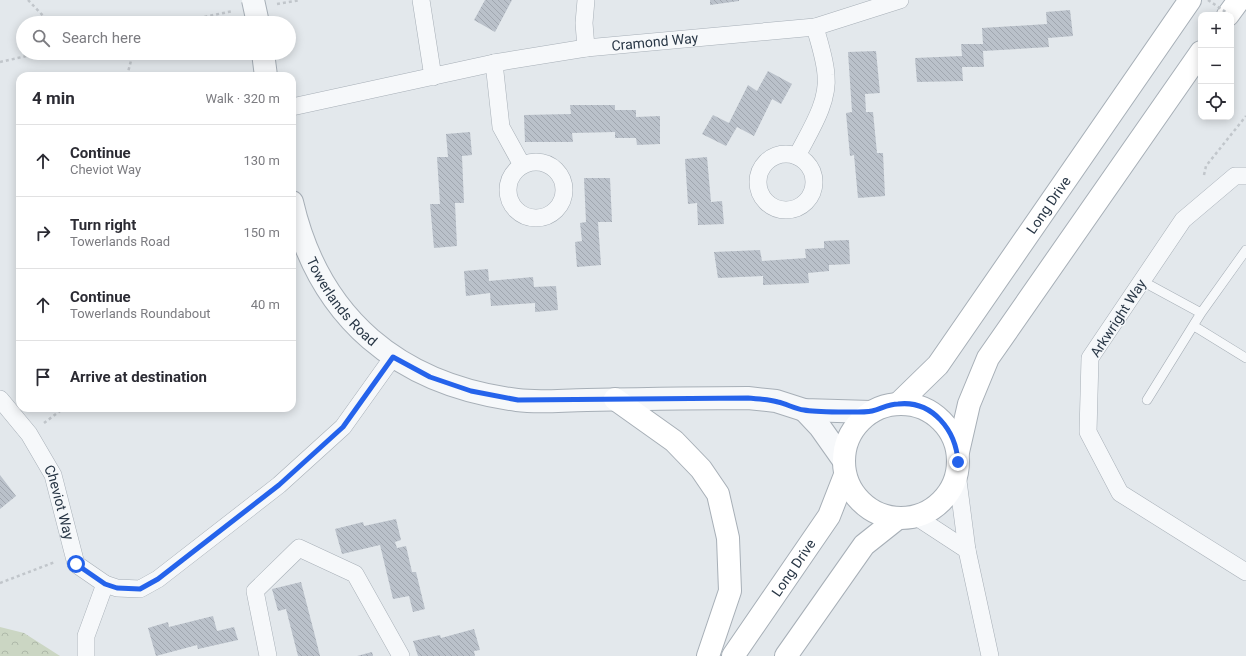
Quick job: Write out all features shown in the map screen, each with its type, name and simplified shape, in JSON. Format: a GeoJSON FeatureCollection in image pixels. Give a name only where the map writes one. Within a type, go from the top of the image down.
{"type":"FeatureCollection","features":[{"type":"Feature","properties":{"kind":"main road","name":"Long Drive"},"geometry":{"type":"LineString","coordinates":[[899,403],[938,365],[1190,0]]}},
{"type":"Feature","properties":{"kind":"main road"},"geometry":{"type":"LineString","coordinates":[[1231,12],[1239,0]]}},
{"type":"Feature","properties":{"kind":"main road"},"geometry":{"type":"LineString","coordinates":[[786,656],[864,545],[906,517],[930,510],[942,501],[952,488],[969,404],[988,358],[1198,56]]}},
{"type":"Feature","properties":{"kind":"main road"},"geometry":{"type":"LineString","coordinates":[[615,399],[674,441],[701,469],[718,494],[728,538],[730,591],[708,656]]}},
{"type":"Feature","properties":{"kind":"main road"},"geometry":{"type":"LineString","coordinates":[[906,517],[884,515],[865,505],[851,489],[844,468],[847,441],[856,425],[871,412],[885,406],[899,403],[916,405],[931,412],[944,422],[953,436],[957,462]]}},
{"type":"Feature","properties":{"kind":"main road","name":"Long Drive"},"geometry":{"type":"LineString","coordinates":[[733,656],[830,516],[844,468]]}},
{"type":"Feature","properties":{"kind":"street"},"geometry":{"type":"LineString","coordinates":[[253,0],[256,16]]}},
{"type":"Feature","properties":{"kind":"street"},"geometry":{"type":"LineString","coordinates":[[421,0],[433,78]]}},
{"type":"Feature","properties":{"kind":"street"},"geometry":{"type":"LineString","coordinates":[[586,0],[584,23],[586,48]]}},
{"type":"Feature","properties":{"kind":"street","name":"Cramond Way"},"geometry":{"type":"LineString","coordinates":[[296,106],[433,78],[494,63],[586,48],[815,26],[900,0]]}},
{"type":"Feature","properties":{"kind":"street"},"geometry":{"type":"LineString","coordinates":[[797,156],[826,92],[827,76],[815,26]]}},
{"type":"Feature","properties":{"kind":"street"},"geometry":{"type":"LineString","coordinates":[[264,60],[265,72]]}},
{"type":"Feature","properties":{"kind":"street"},"geometry":{"type":"LineString","coordinates":[[494,63],[501,126],[522,165]]}},
{"type":"Feature","properties":{"kind":"street","name":"Arkwright Way"},"geometry":{"type":"LineString","coordinates":[[1246,176],[1235,176],[1183,220],[1090,358],[1088,432],[1120,493],[1246,572]]}},
{"type":"Feature","properties":{"kind":"street","name":"Towerlands Road"},"geometry":{"type":"LineString","coordinates":[[296,215],[306,246],[323,283],[341,310],[363,333],[393,357],[430,377],[478,392],[518,400],[748,398],[776,402],[804,410],[871,412]]}},
{"type":"Feature","properties":{"kind":"street","name":"Cheviot Way"},"geometry":{"type":"LineString","coordinates":[[0,399],[29,434],[53,475],[76,564],[105,584],[117,588],[140,589],[158,579],[273,489],[343,427],[393,357]]}},
{"type":"Feature","properties":{"kind":"street"},"geometry":{"type":"LineString","coordinates":[[804,410],[820,427],[844,468]]}},
{"type":"Feature","properties":{"kind":"street"},"geometry":{"type":"LineString","coordinates":[[957,462],[968,550],[990,656]]}},
{"type":"Feature","properties":{"kind":"street"},"geometry":{"type":"LineString","coordinates":[[906,517],[968,550]]}},
{"type":"Feature","properties":{"kind":"street"},"geometry":{"type":"LineString","coordinates":[[268,656],[255,591],[299,548],[355,574],[401,656]]}},
{"type":"Feature","properties":{"kind":"street"},"geometry":{"type":"LineString","coordinates":[[86,656],[86,636],[105,584]]}},
{"type":"Feature","properties":{"kind":"lane"},"geometry":{"type":"LineString","coordinates":[[1147,400],[1194,326],[1246,250]]}},
{"type":"Feature","properties":{"kind":"lane"},"geometry":{"type":"LineString","coordinates":[[1142,281],[1202,314]]}},
{"type":"Feature","properties":{"kind":"lane"},"geometry":{"type":"LineString","coordinates":[[1194,326],[1246,358]]}},
{"type":"Feature","properties":{"kind":"path"},"geometry":{"type":"LineString","coordinates":[[28,0],[43,16]]}},
{"type":"Feature","properties":{"kind":"path"},"geometry":{"type":"LineString","coordinates":[[1208,0],[1225,12]]}},
{"type":"Feature","properties":{"kind":"path"},"geometry":{"type":"LineString","coordinates":[[0,62],[16,58]]}},
{"type":"Feature","properties":{"kind":"path"},"geometry":{"type":"LineString","coordinates":[[128,72],[131,60]]}},
{"type":"Feature","properties":{"kind":"path"},"geometry":{"type":"LineString","coordinates":[[1202,204],[1202,186],[1206,166],[1246,116]]}},
{"type":"Feature","properties":{"kind":"path"},"geometry":{"type":"LineString","coordinates":[[29,434],[59,412]]}},
{"type":"Feature","properties":{"kind":"path"},"geometry":{"type":"LineString","coordinates":[[0,583],[55,562],[68,535]]}},
{"type":"Feature","properties":{"kind":"green space"},"geometry":{"type":"Polygon","coordinates":[[[0,627],[24,633],[60,656],[0,656],[0,627]]]}},
{"type":"Feature","properties":{"kind":"building"},"geometry":{"type":"Polygon","coordinates":[[[485,0],[512,0],[495,32],[474,20],[485,0]]]}},
{"type":"Feature","properties":{"kind":"building"},"geometry":{"type":"Polygon","coordinates":[[[710,0],[739,0],[739,1],[710,5],[710,0]]]}},
{"type":"Feature","properties":{"kind":"building"},"geometry":{"type":"Polygon","coordinates":[[[1070,10],[1073,36],[1048,38],[1049,47],[983,51],[984,67],[962,67],[963,81],[917,82],[915,58],[962,56],[961,44],[983,44],[982,28],[1047,24],[1046,12],[1070,10]]]}},
{"type":"Feature","properties":{"kind":"building"},"geometry":{"type":"Polygon","coordinates":[[[876,51],[880,93],[865,94],[866,112],[873,112],[877,153],[883,153],[885,196],[858,198],[854,155],[850,156],[846,113],[852,112],[848,52],[876,51]]]}},
{"type":"Feature","properties":{"kind":"building"},"geometry":{"type":"Polygon","coordinates":[[[768,71],[792,84],[781,104],[772,99],[754,136],[737,127],[726,146],[702,134],[713,115],[729,123],[748,85],[757,91],[768,71]]]}},
{"type":"Feature","properties":{"kind":"building"},"geometry":{"type":"Polygon","coordinates":[[[570,105],[615,105],[615,110],[636,110],[636,117],[660,116],[660,144],[637,145],[636,138],[615,138],[615,132],[572,133],[573,142],[525,142],[524,115],[571,114],[570,105]]]}},
{"type":"Feature","properties":{"kind":"building"},"geometry":{"type":"Polygon","coordinates":[[[470,132],[472,155],[462,156],[464,203],[455,203],[457,246],[434,248],[430,204],[440,204],[437,157],[448,157],[446,134],[470,132]]]}},
{"type":"Feature","properties":{"kind":"building"},"geometry":{"type":"Polygon","coordinates":[[[707,157],[711,202],[722,201],[724,224],[698,225],[697,203],[688,204],[685,159],[707,157]]]}},
{"type":"Feature","properties":{"kind":"building"},"geometry":{"type":"Polygon","coordinates":[[[584,178],[610,178],[612,222],[598,222],[601,265],[577,267],[575,242],[582,241],[580,223],[586,222],[584,178]]]}},
{"type":"Feature","properties":{"kind":"building"},"geometry":{"type":"Polygon","coordinates":[[[849,240],[850,264],[829,265],[829,271],[808,273],[809,283],[763,285],[763,276],[718,278],[714,252],[760,250],[762,261],[806,258],[805,249],[824,248],[824,241],[849,240]]]}},
{"type":"Feature","properties":{"kind":"building"},"geometry":{"type":"Polygon","coordinates":[[[488,269],[489,281],[533,277],[534,287],[556,286],[558,310],[535,312],[535,303],[491,306],[490,293],[466,296],[464,271],[488,269]]]}},
{"type":"Feature","properties":{"kind":"building"},"geometry":{"type":"Polygon","coordinates":[[[0,475],[16,496],[0,509],[0,475]]]}},
{"type":"Feature","properties":{"kind":"building"},"geometry":{"type":"Polygon","coordinates":[[[396,519],[401,540],[395,542],[397,548],[406,546],[412,572],[416,572],[425,609],[413,612],[409,596],[393,599],[380,545],[342,554],[335,529],[363,522],[364,526],[396,519]]]}},
{"type":"Feature","properties":{"kind":"building"},"geometry":{"type":"Polygon","coordinates":[[[301,582],[320,656],[298,656],[286,609],[278,611],[272,589],[301,582]]]}},
{"type":"Feature","properties":{"kind":"building"},"geometry":{"type":"Polygon","coordinates":[[[213,616],[217,631],[234,627],[238,640],[198,649],[197,645],[156,656],[148,628],[168,622],[169,627],[213,616]]]}},
{"type":"Feature","properties":{"kind":"building"},"geometry":{"type":"Polygon","coordinates":[[[474,629],[480,650],[474,651],[475,656],[418,656],[413,641],[440,635],[441,638],[474,629]]]}},
{"type":"Feature","properties":{"kind":"building"},"geometry":{"type":"Polygon","coordinates":[[[372,652],[373,656],[357,656],[372,652]]]}},
{"type":"Feature","properties":{"kind":"route"},"geometry":{"type":"LineString","coordinates":[[76,564],[105,584],[117,588],[140,589],[158,579],[279,485],[343,427],[393,357],[430,377],[471,391],[518,400],[748,398],[776,402],[804,410],[871,412],[885,406],[899,403],[916,405],[931,412],[944,422],[953,436],[958,452],[958,462]]}}]}
